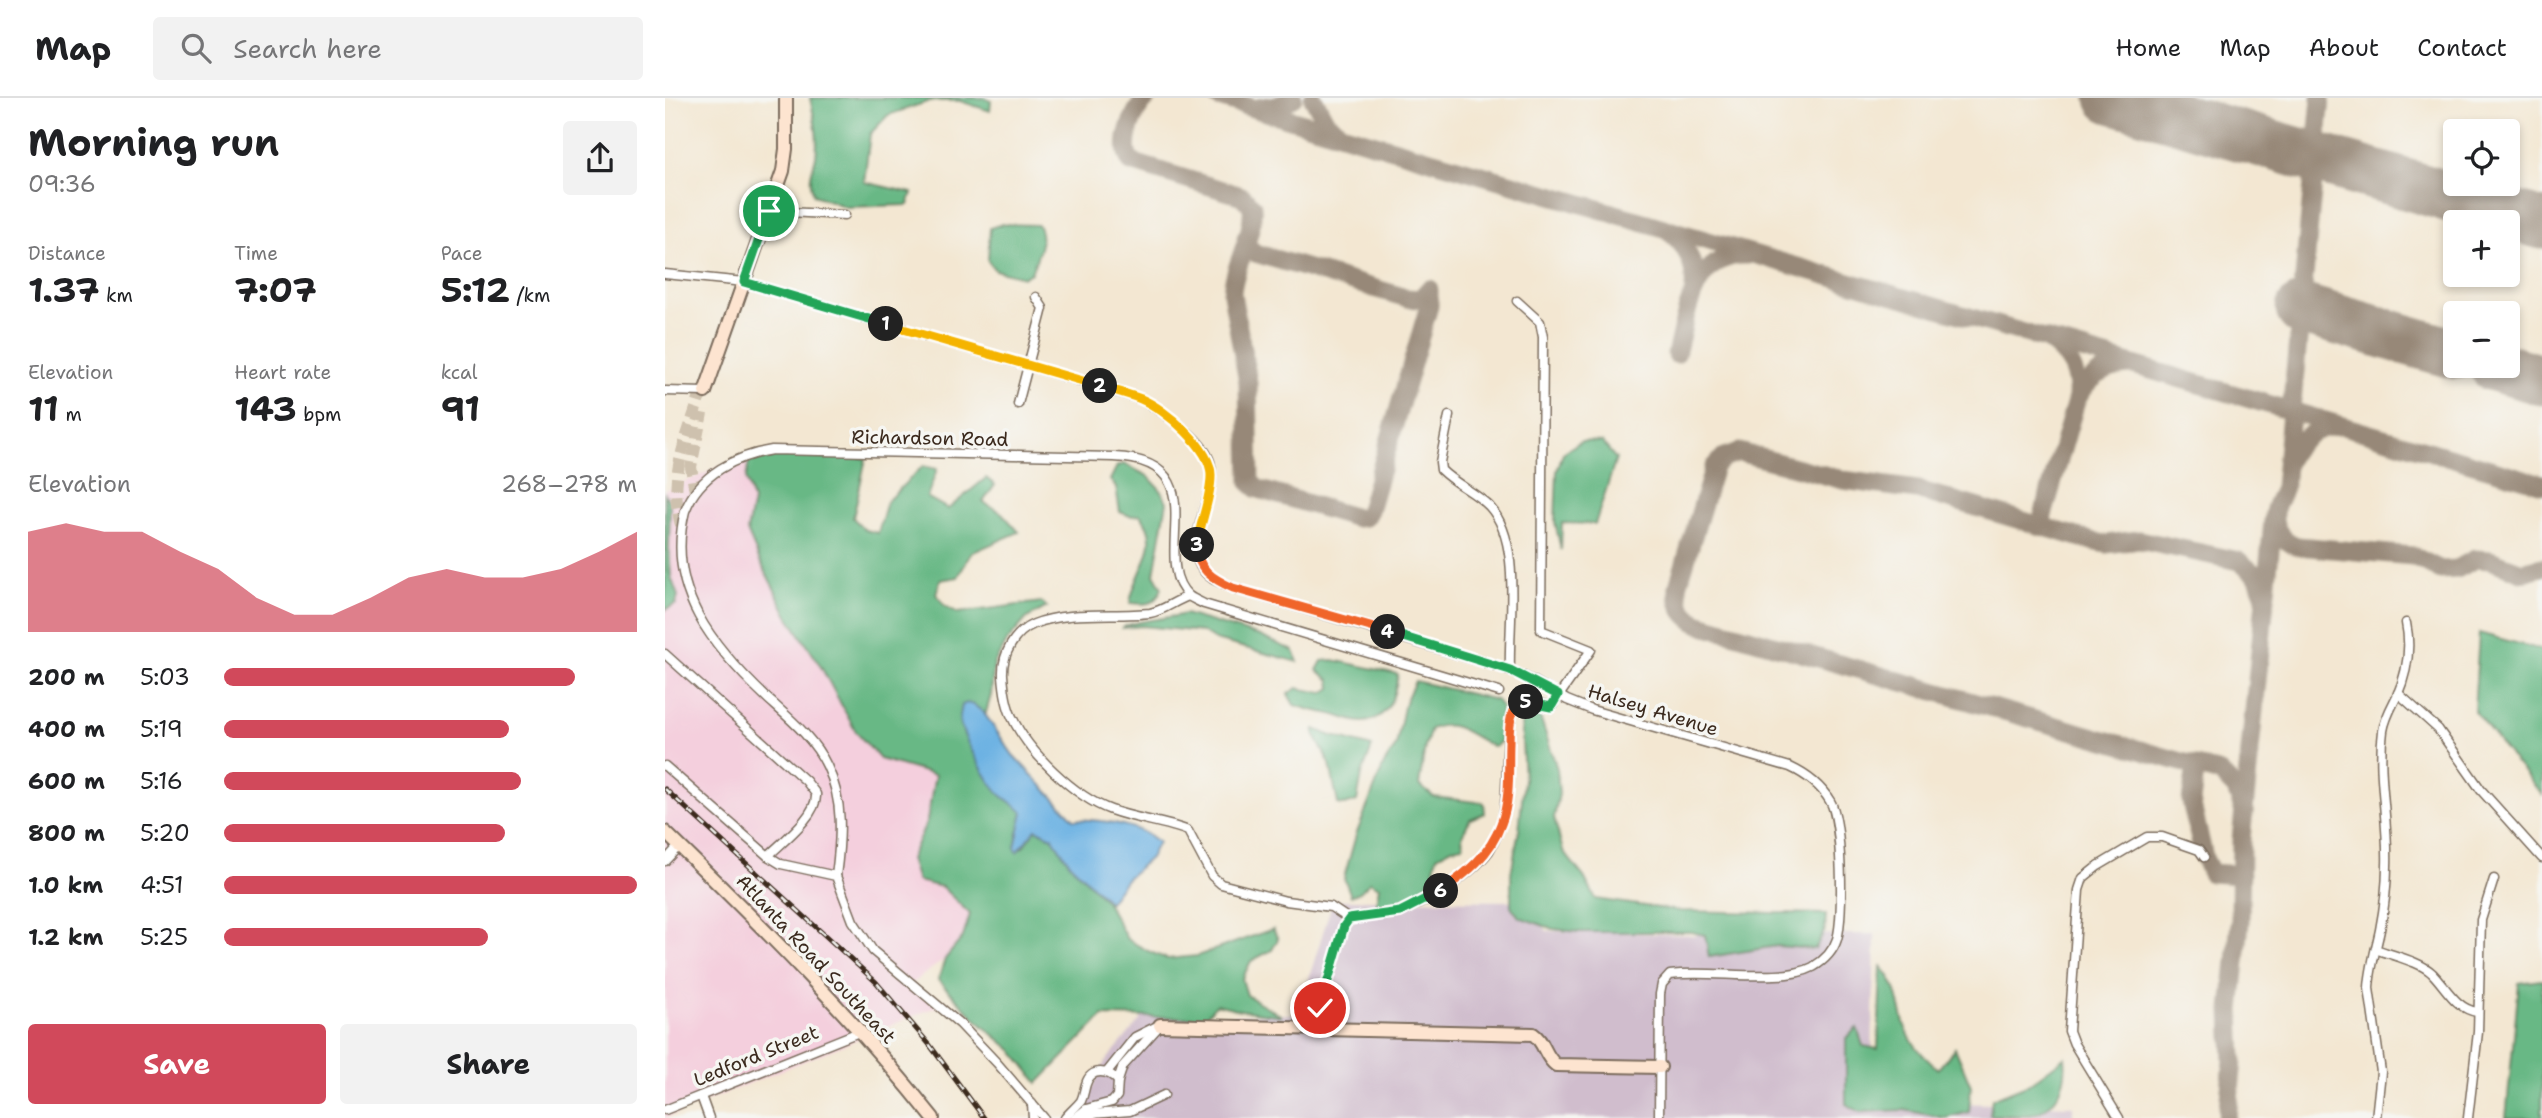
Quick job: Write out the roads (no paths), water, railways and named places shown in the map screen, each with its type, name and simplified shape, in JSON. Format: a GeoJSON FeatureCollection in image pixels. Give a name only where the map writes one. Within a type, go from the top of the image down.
{"type":"FeatureCollection","features":[{"type":"Feature","properties":{"kind":"street"},"geometry":{"type":"LineString","coordinates":[[665,391],[705,392],[783,172],[786,98]]}},
{"type":"Feature","properties":{"kind":"street"},"geometry":{"type":"LineString","coordinates":[[769,211],[845,215]]}},
{"type":"Feature","properties":{"kind":"street","name":"Halsey Avenue"},"geometry":{"type":"LineString","coordinates":[[665,274],[744,282],[1144,400],[1176,423],[1203,449],[1210,462],[1212,475],[1196,553],[1200,564],[1212,578],[1245,592],[1510,670],[1592,710],[1790,767],[1806,775],[1830,800],[1835,810],[1840,883],[1839,930],[1830,953],[1815,966],[1795,973],[1670,975],[1662,984],[1660,994],[1659,1118]]}},
{"type":"Feature","properties":{"kind":"street"},"geometry":{"type":"LineString","coordinates":[[1018,404],[1043,308],[1036,297]]}},
{"type":"Feature","properties":{"kind":"street"},"geometry":{"type":"LineString","coordinates":[[1499,692],[1204,604],[1189,596],[1152,612],[1076,616],[1035,623],[1025,628],[1010,646],[1003,666],[1011,717],[1049,766],[1077,793],[1109,810],[1188,831],[1212,876],[1221,884],[1286,901],[1331,907],[1349,919],[1400,912],[1426,901],[1489,851],[1506,810],[1512,713],[1522,703],[1529,701],[1551,707],[1591,650],[1541,630],[1543,337],[1540,322],[1517,301]]}},
{"type":"Feature","properties":{"kind":"street"},"geometry":{"type":"LineString","coordinates":[[1449,416],[1440,462],[1441,470],[1488,506],[1499,520],[1510,549],[1510,670]]}},
{"type":"Feature","properties":{"kind":"street","name":"Richardson Road"},"geometry":{"type":"LineString","coordinates":[[835,876],[841,824],[828,767],[810,739],[710,641],[694,614],[681,580],[677,551],[681,525],[695,492],[716,471],[743,456],[772,450],[1134,459],[1154,466],[1172,488],[1176,519],[1176,573],[1189,596]]}},
{"type":"Feature","properties":{"kind":"street"},"geometry":{"type":"LineString","coordinates":[[2376,1118],[2381,1072],[2369,988],[2383,913],[2388,866],[2383,729],[2388,711],[2398,693],[2408,657],[2410,642],[2406,623]]}},
{"type":"Feature","properties":{"kind":"street"},"geometry":{"type":"LineString","coordinates":[[665,654],[806,781],[816,794],[815,806],[768,856]]}},
{"type":"Feature","properties":{"kind":"street"},"geometry":{"type":"LineString","coordinates":[[2398,693],[2438,729],[2481,790],[2542,858]]}},
{"type":"Feature","properties":{"kind":"street"},"geometry":{"type":"LineString","coordinates":[[665,766],[768,856],[781,864],[835,876],[853,921],[873,951],[960,1024],[1044,1118]]}},
{"type":"Feature","properties":{"kind":"street","name":"Atlanta Road Southeast"},"geometry":{"type":"LineString","coordinates":[[665,832],[734,900],[859,1032],[933,1118]]}},
{"type":"Feature","properties":{"kind":"street"},"geometry":{"type":"LineString","coordinates":[[2119,1118],[2074,1044],[2069,1031],[2079,890],[2083,878],[2098,866],[2147,837],[2162,837],[2199,850],[2204,857]]}},
{"type":"Feature","properties":{"kind":"street"},"geometry":{"type":"LineString","coordinates":[[665,861],[679,846]]}},
{"type":"Feature","properties":{"kind":"street"},"geometry":{"type":"LineString","coordinates":[[2468,1118],[2478,1032],[2480,920],[2494,879]]}},
{"type":"Feature","properties":{"kind":"street"},"geometry":{"type":"LineString","coordinates":[[1319,1027],[1323,996],[1344,926],[1349,919]]}},
{"type":"Feature","properties":{"kind":"street"},"geometry":{"type":"LineString","coordinates":[[2376,949],[2430,971],[2457,1003],[2477,1012]]}},
{"type":"Feature","properties":{"kind":"street"},"geometry":{"type":"LineString","coordinates":[[1107,1072],[1135,1037],[1160,1025],[1533,1034],[1541,1043],[1546,1056],[1556,1065],[1660,1067]]}},
{"type":"Feature","properties":{"kind":"street"},"geometry":{"type":"LineString","coordinates":[[1077,1117],[1086,1109],[1105,1105],[1118,1096],[1118,1081],[1123,1066],[1160,1025]]}},
{"type":"Feature","properties":{"kind":"street","name":"Ledford Street"},"geometry":{"type":"LineString","coordinates":[[665,1110],[859,1032]]}},
{"type":"Feature","properties":{"kind":"street"},"geometry":{"type":"LineString","coordinates":[[1065,1118],[1081,1100],[1086,1083],[1094,1073],[1107,1072],[1118,1081]]}},
{"type":"Feature","properties":{"kind":"street"},"geometry":{"type":"LineString","coordinates":[[1085,1091],[1097,1105]]}},
{"type":"Feature","properties":{"kind":"street"},"geometry":{"type":"LineString","coordinates":[[1077,1117],[1129,1111],[1164,1095]]}},
{"type":"Feature","properties":{"kind":"street"},"geometry":{"type":"LineString","coordinates":[[701,1096],[709,1118]]}},
{"type":"Feature","properties":{"kind":"street"},"geometry":{"type":"LineString","coordinates":[[1032,1104],[1033,1118]]}},
{"type":"Feature","properties":{"kind":"water"},"geometry":{"type":"Polygon","coordinates":[[[967,703],[984,713],[1013,755],[1074,819],[1129,827],[1158,842],[1150,858],[1126,879],[1109,902],[1071,865],[1052,837],[1036,829],[1017,852],[1015,847],[1023,812],[996,789],[971,749],[960,720],[962,705],[967,703]]]}},
{"type":"Feature","properties":{"kind":"tunnel"},"geometry":{"type":"LineString","coordinates":[[681,525],[677,508],[677,476],[699,399],[705,392]]}},
{"type":"Feature","properties":{"kind":"tunnel"},"geometry":{"type":"LineString","coordinates":[[695,492],[691,467],[702,413]]}},
{"type":"Feature","properties":{"kind":"railway"},"geometry":{"type":"LineString","coordinates":[[665,789],[876,982],[929,1044],[984,1118]]}}]}
